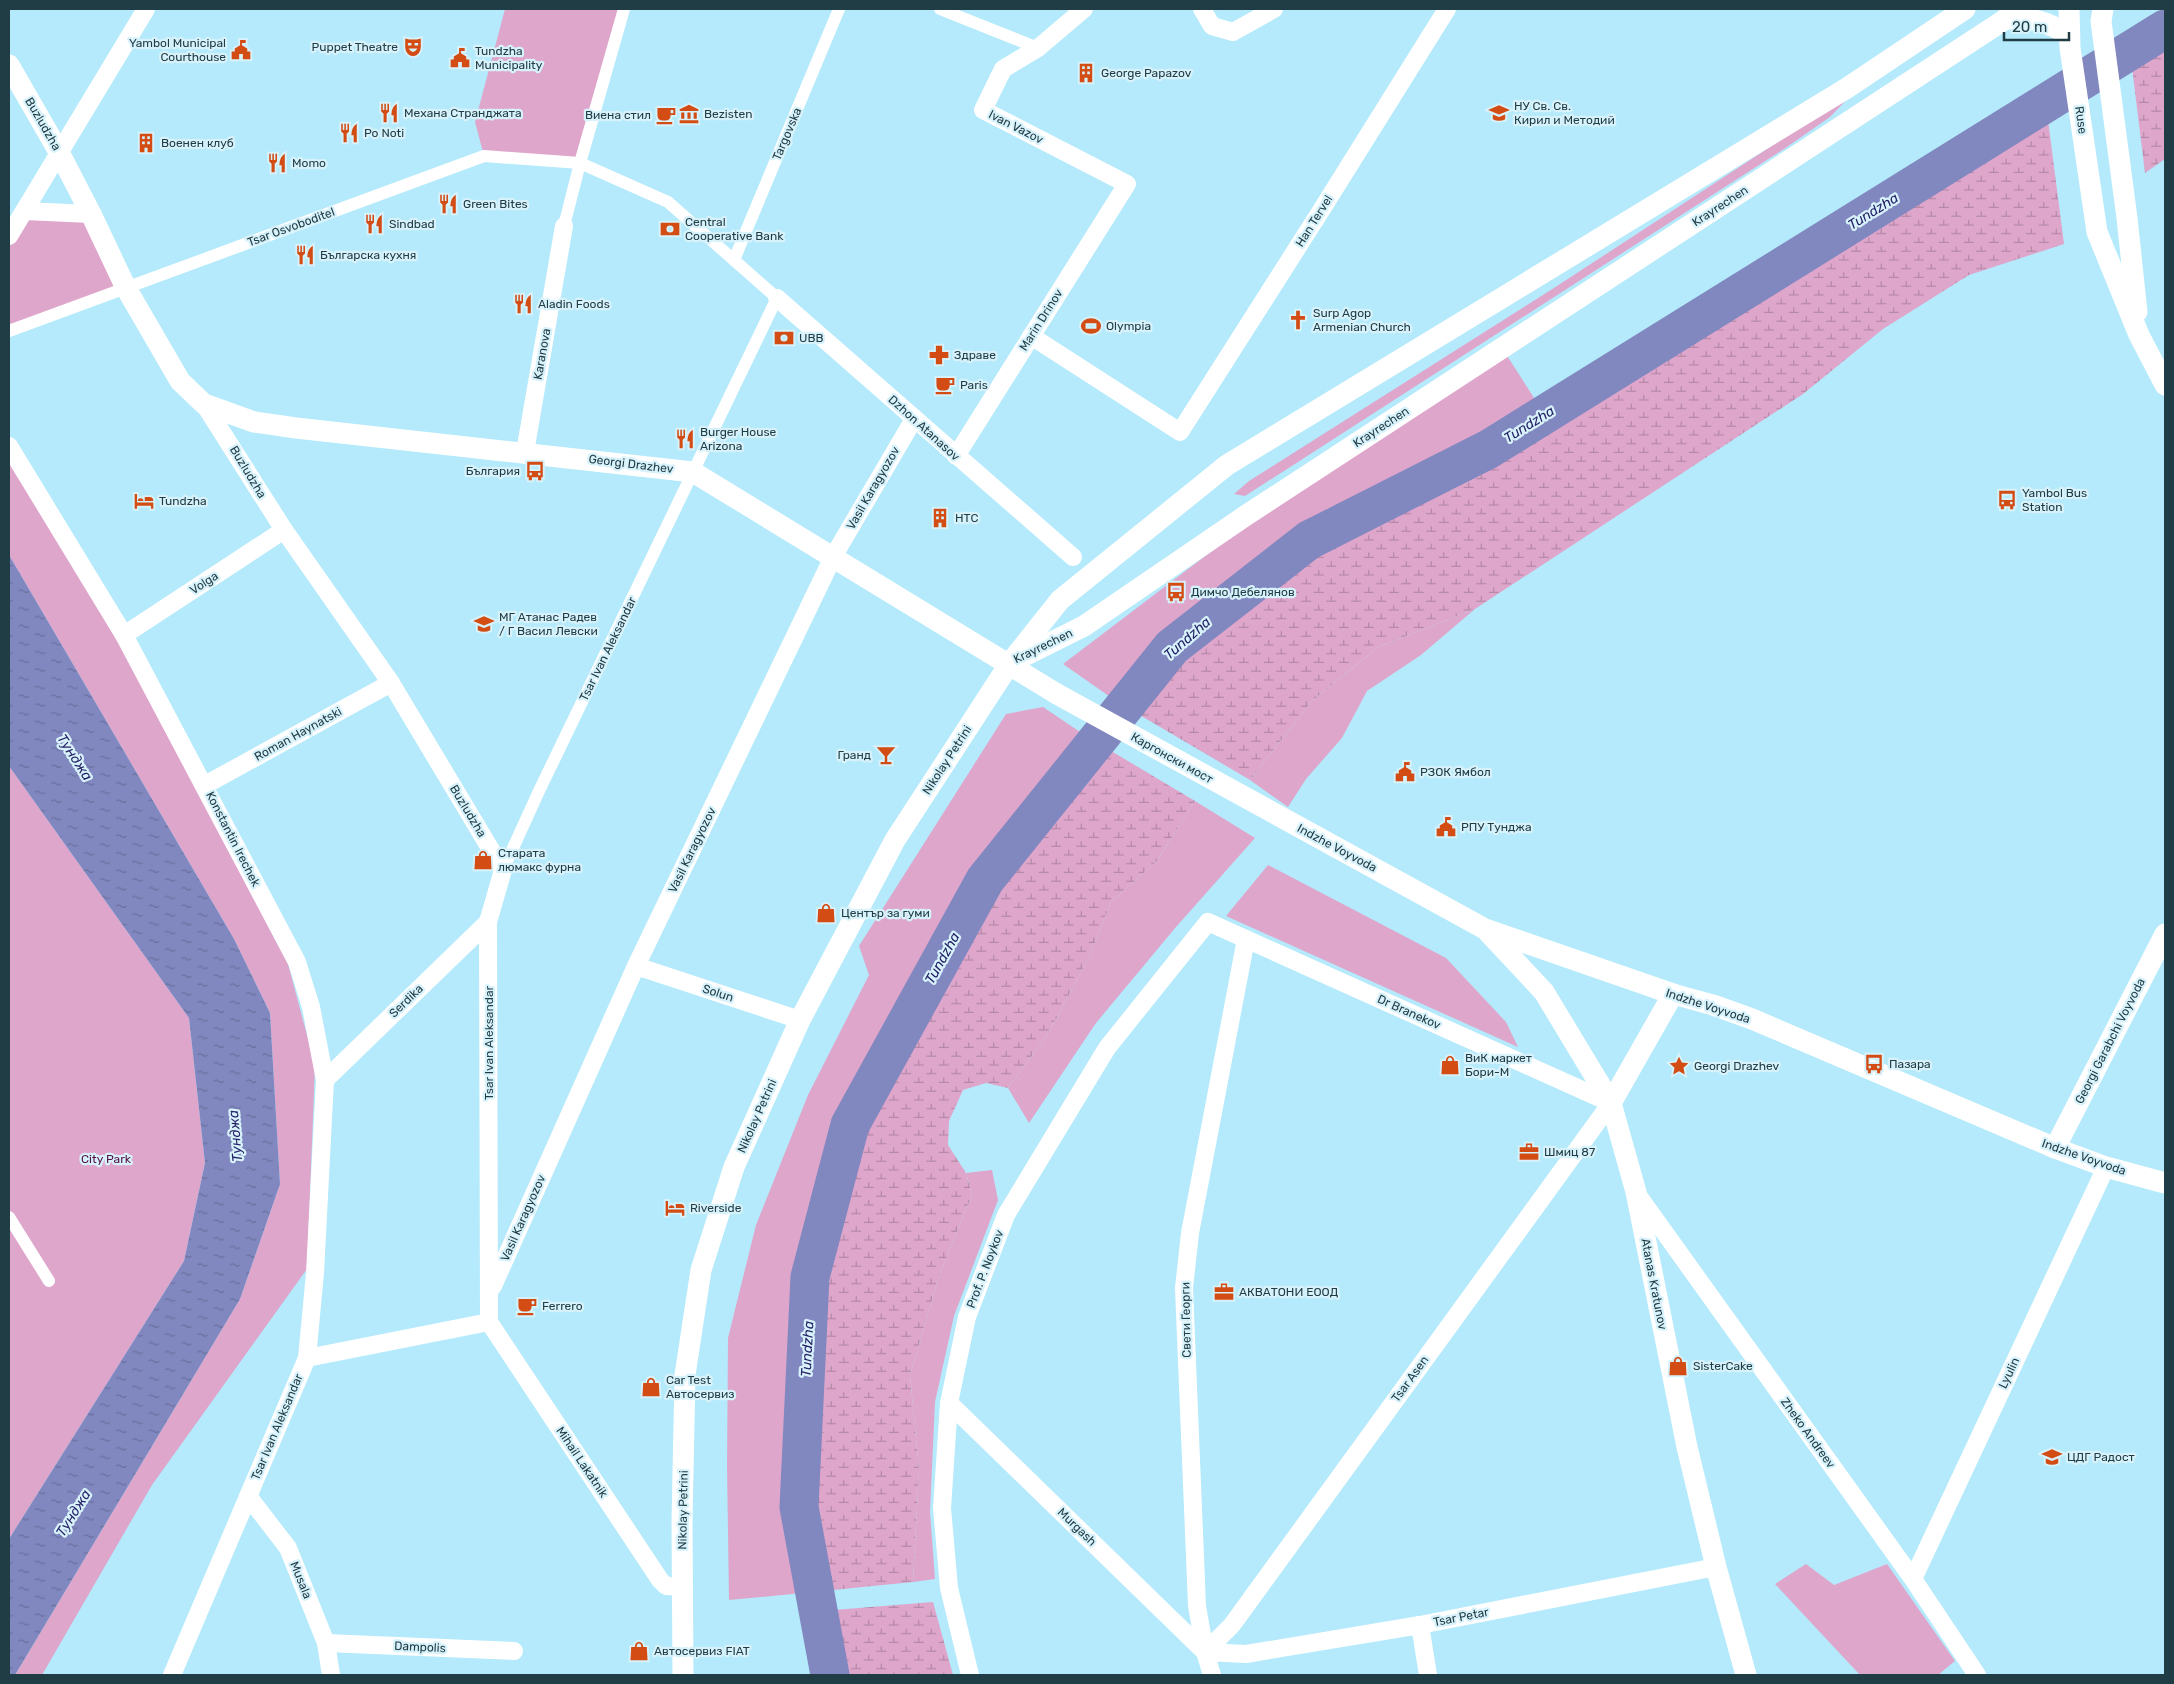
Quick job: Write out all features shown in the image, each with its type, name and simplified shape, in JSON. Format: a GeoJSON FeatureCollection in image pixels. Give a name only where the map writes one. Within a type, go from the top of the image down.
{"type":"FeatureCollection","features":[{"type":"Feature","properties":{"kind":"street"},"geometry":{"type":"LineString","coordinates":[[9,236],[146,9]]}},
{"type":"Feature","properties":{"kind":"street"},"geometry":{"type":"LineString","coordinates":[[564,226],[621,9]]}},
{"type":"Feature","properties":{"kind":"street","name":"Targovska"},"geometry":{"type":"LineString","coordinates":[[734,260],[839,9]]}},
{"type":"Feature","properties":{"kind":"street"},"geometry":{"type":"LineString","coordinates":[[940,9],[1038,48]]}},
{"type":"Feature","properties":{"kind":"street","name":"Ivan Vazov"},"geometry":{"type":"LineString","coordinates":[[1084,9],[1038,48],[1003,69],[983,110],[1127,184]]}},
{"type":"Feature","properties":{"kind":"street"},"geometry":{"type":"LineString","coordinates":[[1202,9],[1212,26],[1233,32],[1274,9]]}},
{"type":"Feature","properties":{"kind":"street","name":"Han Tervel"},"geometry":{"type":"LineString","coordinates":[[1031,336],[1180,432],[1447,9]]}},
{"type":"Feature","properties":{"kind":"street","name":"Krayrechen"},"geometry":{"type":"LineString","coordinates":[[1010,663],[1060,600],[1227,464],[1847,88],[1965,9]]}},
{"type":"Feature","properties":{"kind":"street","name":"Ruse"},"geometry":{"type":"LineString","coordinates":[[2069,9],[2069,37],[2097,232],[2139,335]]}},
{"type":"Feature","properties":{"kind":"street"},"geometry":{"type":"LineString","coordinates":[[2013,14],[2043,21],[2069,37]]}},
{"type":"Feature","properties":{"kind":"street","name":"Krayrechen"},"geometry":{"type":"LineString","coordinates":[[1010,663],[1084,626],[1245,516],[2013,14]]}},
{"type":"Feature","properties":{"kind":"street"},"geometry":{"type":"LineString","coordinates":[[2102,15],[2127,218],[2139,335],[2165,385]]}},
{"type":"Feature","properties":{"kind":"street","name":"Buzludzha"},"geometry":{"type":"LineString","coordinates":[[9,66],[59,152],[92,214],[126,288],[180,382],[204,404],[284,530],[391,683],[503,870]]}},
{"type":"Feature","properties":{"kind":"street","name":"Tsar Osvoboditel"},"geometry":{"type":"LineString","coordinates":[[9,331],[484,156],[580,163],[668,202],[777,298]]}},
{"type":"Feature","properties":{"kind":"street","name":"Marin Drinov"},"geometry":{"type":"LineString","coordinates":[[956,456],[1127,184]]}},
{"type":"Feature","properties":{"kind":"street"},"geometry":{"type":"LineString","coordinates":[[25,211],[92,214]]}},
{"type":"Feature","properties":{"kind":"street","name":"Karanova"},"geometry":{"type":"LineString","coordinates":[[525,452],[564,226]]}},
{"type":"Feature","properties":{"kind":"street","name":"Dzhon Atanasov"},"geometry":{"type":"LineString","coordinates":[[777,298],[1073,557]]}},
{"type":"Feature","properties":{"kind":"street","name":"Tsar Ivan Aleksandar"},"geometry":{"type":"LineString","coordinates":[[172,1675],[307,1358],[489,1322],[488,922],[503,870],[539,791],[777,298]]}},
{"type":"Feature","properties":{"kind":"street","name":"Georgi Drazhev"},"geometry":{"type":"LineString","coordinates":[[204,404],[254,422],[693,472],[1010,663]]}},
{"type":"Feature","properties":{"kind":"street","name":"Vasil Karagyozov"},"geometry":{"type":"LineString","coordinates":[[490,1291],[636,966],[833,557],[914,418]]}},
{"type":"Feature","properties":{"kind":"street","name":"Konstantin Irechek"},"geometry":{"type":"LineString","coordinates":[[9,446],[124,635],[205,785],[296,962],[312,1007],[325,1080],[315,1273],[307,1358]]}},
{"type":"Feature","properties":{"kind":"street","name":"Volga"},"geometry":{"type":"LineString","coordinates":[[124,635],[284,530]]}},
{"type":"Feature","properties":{"kind":"street","name":"Каргонски мост"},"geometry":{"type":"LineString","coordinates":[[1010,663],[1057,694],[1288,822]]}},
{"type":"Feature","properties":{"kind":"street","name":"Nikolay Petrini"},"geometry":{"type":"LineString","coordinates":[[683,1675],[685,1375],[700,1270],[734,1167],[800,1020],[895,840],[1010,663]]}},
{"type":"Feature","properties":{"kind":"street","name":"Roman Haynatski"},"geometry":{"type":"LineString","coordinates":[[205,785],[391,683]]}},
{"type":"Feature","properties":{"kind":"street","name":"Indzhe Voyvoda"},"geometry":{"type":"LineString","coordinates":[[1288,822],[1484,929],[1752,1019],[2055,1148],[2106,1167],[2165,1183]]}},
{"type":"Feature","properties":{"kind":"street","name":"Serdika"},"geometry":{"type":"LineString","coordinates":[[325,1080],[488,922]]}},
{"type":"Feature","properties":{"kind":"street","name":"Dr Branekov"},"geometry":{"type":"LineString","coordinates":[[1208,922],[1611,1103]]}},
{"type":"Feature","properties":{"kind":"street","name":"Prof. P. Noykov"},"geometry":{"type":"LineString","coordinates":[[970,1675],[949,1588],[943,1517],[949,1403],[967,1317],[1006,1216],[1107,1048],[1208,922]]}},
{"type":"Feature","properties":{"kind":"street","name":"Atanas Kratunov"},"geometry":{"type":"LineString","coordinates":[[1484,929],[1544,992],[1611,1103],[1636,1192],[1687,1447],[1716,1567],[1746,1675]]}},
{"type":"Feature","properties":{"kind":"street","name":"Georgi Garabchi Voyvoda"},"geometry":{"type":"LineString","coordinates":[[2055,1148],[2165,934]]}},
{"type":"Feature","properties":{"kind":"street","name":"Свети Георги"},"geometry":{"type":"LineString","coordinates":[[1212,1675],[1205,1652],[1197,1606],[1184,1288],[1190,1233],[1246,939]]}},
{"type":"Feature","properties":{"kind":"street","name":"Solun"},"geometry":{"type":"LineString","coordinates":[[636,966],[800,1020]]}},
{"type":"Feature","properties":{"kind":"street"},"geometry":{"type":"LineString","coordinates":[[1611,1103],[1673,994]]}},
{"type":"Feature","properties":{"kind":"street","name":"Tsar Asen"},"geometry":{"type":"LineString","coordinates":[[1205,1652],[1232,1625],[1611,1103]]}},
{"type":"Feature","properties":{"kind":"street","name":"Lyulin"},"geometry":{"type":"LineString","coordinates":[[1913,1580],[2106,1167]]}},
{"type":"Feature","properties":{"kind":"street","name":"Zheko Andreev"},"geometry":{"type":"LineString","coordinates":[[1636,1192],[1913,1580],[1977,1675]]}},
{"type":"Feature","properties":{"kind":"street"},"geometry":{"type":"LineString","coordinates":[[9,1217],[49,1281]]}},
{"type":"Feature","properties":{"kind":"street","name":"Mihail Lakatnik"},"geometry":{"type":"LineString","coordinates":[[489,1322],[660,1580],[666,1586],[683,1587]]}},
{"type":"Feature","properties":{"kind":"street","name":"Murgash"},"geometry":{"type":"LineString","coordinates":[[949,1403],[1205,1652]]}},
{"type":"Feature","properties":{"kind":"street","name":"Musala"},"geometry":{"type":"LineString","coordinates":[[248,1496],[288,1548],[326,1643],[331,1675]]}},
{"type":"Feature","properties":{"kind":"street","name":"Tsar Petar"},"geometry":{"type":"LineString","coordinates":[[1205,1652],[1246,1654],[1420,1625],[1716,1567]]}},
{"type":"Feature","properties":{"kind":"street"},"geometry":{"type":"LineString","coordinates":[[1420,1625],[1428,1675]]}},
{"type":"Feature","properties":{"kind":"street","name":"Dampolis"},"geometry":{"type":"LineString","coordinates":[[326,1643],[514,1651]]}},
{"type":"Feature","properties":{"kind":"green space"},"geometry":{"type":"Polygon","coordinates":[[[505,9],[624,9],[580,163],[484,156],[475,122],[505,9]]]}},
{"type":"Feature","properties":{"kind":"green space"},"geometry":{"type":"Polygon","coordinates":[[[2165,11],[2165,159],[2145,173],[2128,35],[2165,11]]]}},
{"type":"Feature","properties":{"kind":"green space"},"geometry":{"type":"Polygon","coordinates":[[[2044,89],[2064,244],[1969,275],[1883,329],[1803,394],[1475,609],[1378,647],[1312,701],[1250,780],[1116,701],[1164,640],[1299,529],[1538,404],[2044,89]]]}},
{"type":"Feature","properties":{"kind":"green space"},"geometry":{"type":"Polygon","coordinates":[[[1853,93],[1830,117],[1784,149],[1245,496],[1234,494],[1249,481],[1557,286],[1853,93]]]}},
{"type":"Feature","properties":{"kind":"green space"},"geometry":{"type":"Polygon","coordinates":[[[25,211],[91,214],[126,288],[9,331],[9,236],[25,211]]]}},
{"type":"Feature","properties":{"kind":"green space"},"geometry":{"type":"Polygon","coordinates":[[[1504,351],[1538,404],[1461,446],[1164,640],[1116,701],[1063,664],[1283,497],[1504,351]]]}},
{"type":"Feature","properties":{"kind":"green space"},"geometry":{"type":"Polygon","coordinates":[[[9,463],[116,635],[288,964],[315,1065],[307,1269],[152,1485],[42,1675],[15,1675],[240,1299],[280,1184],[270,1013],[234,939],[9,555],[9,463]]]}},
{"type":"Feature","properties":{"kind":"green space"},"geometry":{"type":"Polygon","coordinates":[[[1475,609],[1421,655],[1367,691],[1342,738],[1306,779],[1288,807],[1250,780],[1312,701],[1378,647],[1475,609]]]}},
{"type":"Feature","properties":{"kind":"green space"},"geometry":{"type":"Polygon","coordinates":[[[1043,707],[1086,736],[974,877],[839,1125],[797,1281],[787,1504],[803,1593],[729,1600],[728,1338],[756,1225],[808,1095],[869,975],[859,946],[1006,714],[1043,707]]]}},
{"type":"Feature","properties":{"kind":"green space"},"geometry":{"type":"Polygon","coordinates":[[[1086,736],[1195,801],[1157,861],[1111,902],[1090,955],[1048,1034],[1008,1088],[986,1083],[963,1090],[949,1121],[948,1145],[966,1173],[972,1195],[940,1273],[910,1375],[919,1470],[913,1582],[803,1593],[787,1504],[797,1281],[839,1125],[974,877],[1086,736]]]}},
{"type":"Feature","properties":{"kind":"green space","name":"City Park"},"geometry":{"type":"Polygon","coordinates":[[[9,766],[189,1018],[205,1163],[184,1261],[9,1539],[9,766]]]}},
{"type":"Feature","properties":{"kind":"green space"},"geometry":{"type":"Polygon","coordinates":[[[1195,801],[1255,838],[1176,927],[1096,1023],[1029,1123],[1008,1088],[1048,1034],[1090,955],[1111,902],[1157,861],[1195,801]]]}},
{"type":"Feature","properties":{"kind":"green space"},"geometry":{"type":"Polygon","coordinates":[[[1268,865],[1446,958],[1506,1022],[1518,1047],[1226,916],[1268,865]]]}},
{"type":"Feature","properties":{"kind":"green space"},"geometry":{"type":"Polygon","coordinates":[[[992,1170],[998,1200],[954,1316],[935,1402],[930,1512],[935,1579],[913,1582],[919,1470],[910,1375],[940,1273],[972,1195],[966,1173],[992,1170]]]}},
{"type":"Feature","properties":{"kind":"green space"},"geometry":{"type":"Polygon","coordinates":[[[1806,1564],[1834,1585],[1887,1564],[1955,1661],[1938,1675],[1860,1675],[1775,1584],[1806,1564]]]}},
{"type":"Feature","properties":{"kind":"green space"},"geometry":{"type":"Polygon","coordinates":[[[933,1602],[953,1675],[818,1675],[809,1612],[933,1602]]]}},
{"type":"Feature","properties":{"kind":"water","name":"Тунджа"},"geometry":{"type":"Polygon","coordinates":[[[9,555],[234,939],[270,1013],[280,1184],[240,1299],[15,1675],[9,1675],[9,1539],[184,1261],[205,1163],[189,1018],[9,766],[9,555]]]}},
{"type":"Feature","properties":{"kind":"waterway","name":"Tundzha"},"geometry":{"type":"LineString","coordinates":[[830,1675],[799,1507],[810,1277],[850,1125],[985,880],[1172,647],[1309,540],[1489,449],[2165,29]]}},
{"type":"Feature","properties":{"kind":"place","name":"Puppet Theatre"},"geometry":{"type":"Point","coordinates":[413,47]}},
{"type":"Feature","properties":{"kind":"place","name":"Yambol Municipal Courthouse"},"geometry":{"type":"Point","coordinates":[241,50]}},
{"type":"Feature","properties":{"kind":"place","name":"Tundzha Municipality"},"geometry":{"type":"Point","coordinates":[460,58]}},
{"type":"Feature","properties":{"kind":"place","name":"George Papazov"},"geometry":{"type":"Point","coordinates":[1086,73]}},
{"type":"Feature","properties":{"kind":"place","name":"Механа Странджата"},"geometry":{"type":"Point","coordinates":[389,113]}},
{"type":"Feature","properties":{"kind":"place","name":"НУ Св. Св. Кирил и Методий"},"geometry":{"type":"Point","coordinates":[1499,113]}},
{"type":"Feature","properties":{"kind":"place","name":"Bezisten"},"geometry":{"type":"Point","coordinates":[689,114]}},
{"type":"Feature","properties":{"kind":"place","name":"Виена стил"},"geometry":{"type":"Point","coordinates":[666,115]}},
{"type":"Feature","properties":{"kind":"place","name":"Po Noti"},"geometry":{"type":"Point","coordinates":[349,133]}},
{"type":"Feature","properties":{"kind":"place","name":"Военен клуб"},"geometry":{"type":"Point","coordinates":[146,143]}},
{"type":"Feature","properties":{"kind":"place","name":"Momo"},"geometry":{"type":"Point","coordinates":[277,163]}},
{"type":"Feature","properties":{"kind":"place","name":"Green Bites"},"geometry":{"type":"Point","coordinates":[448,204]}},
{"type":"Feature","properties":{"kind":"place","name":"Sindbad"},"geometry":{"type":"Point","coordinates":[374,224]}},
{"type":"Feature","properties":{"kind":"place","name":"Central Cooperative Bank"},"geometry":{"type":"Point","coordinates":[670,229]}},
{"type":"Feature","properties":{"kind":"place","name":"Българска кухня"},"geometry":{"type":"Point","coordinates":[305,255]}},
{"type":"Feature","properties":{"kind":"place","name":"Aladin Foods"},"geometry":{"type":"Point","coordinates":[523,304]}},
{"type":"Feature","properties":{"kind":"place","name":"Surp Agop Armenian Church"},"geometry":{"type":"Point","coordinates":[1298,320]}},
{"type":"Feature","properties":{"kind":"place","name":"Olympia"},"geometry":{"type":"Point","coordinates":[1091,326]}},
{"type":"Feature","properties":{"kind":"place","name":"UBB"},"geometry":{"type":"Point","coordinates":[784,338]}},
{"type":"Feature","properties":{"kind":"place","name":"Здраве"},"geometry":{"type":"Point","coordinates":[939,355]}},
{"type":"Feature","properties":{"kind":"place","name":"Paris"},"geometry":{"type":"Point","coordinates":[945,385]}},
{"type":"Feature","properties":{"kind":"place","name":"Burger House Arizona"},"geometry":{"type":"Point","coordinates":[685,439]}},
{"type":"Feature","properties":{"kind":"place","name":"България"},"geometry":{"type":"Point","coordinates":[535,471]}},
{"type":"Feature","properties":{"kind":"place","name":"Yambol Bus Station"},"geometry":{"type":"Point","coordinates":[2007,500]}},
{"type":"Feature","properties":{"kind":"place","name":"Tundzha"},"geometry":{"type":"Point","coordinates":[144,501]}},
{"type":"Feature","properties":{"kind":"place","name":"НТС"},"geometry":{"type":"Point","coordinates":[940,518]}},
{"type":"Feature","properties":{"kind":"place","name":"Димчо Дебелянов"},"geometry":{"type":"Point","coordinates":[1176,592]}},
{"type":"Feature","properties":{"kind":"place","name":"МГ Атанас Радев / Г Васил Левски"},"geometry":{"type":"Point","coordinates":[484,624]}},
{"type":"Feature","properties":{"kind":"place","name":"Гранд"},"geometry":{"type":"Point","coordinates":[886,755]}},
{"type":"Feature","properties":{"kind":"place","name":"РЗОК Ямбол"},"geometry":{"type":"Point","coordinates":[1405,772]}},
{"type":"Feature","properties":{"kind":"place","name":"РПУ Тунджа"},"geometry":{"type":"Point","coordinates":[1446,827]}},
{"type":"Feature","properties":{"kind":"place","name":"Старата люмакс фурна"},"geometry":{"type":"Point","coordinates":[483,860]}},
{"type":"Feature","properties":{"kind":"place","name":"Център за гуми"},"geometry":{"type":"Point","coordinates":[826,913]}},
{"type":"Feature","properties":{"kind":"place","name":"Пазара"},"geometry":{"type":"Point","coordinates":[1874,1064]}},
{"type":"Feature","properties":{"kind":"place","name":"ВиК маркет Бори-М"},"geometry":{"type":"Point","coordinates":[1450,1065]}},
{"type":"Feature","properties":{"kind":"place","name":"Georgi Drazhev"},"geometry":{"type":"Point","coordinates":[1679,1066]}},
{"type":"Feature","properties":{"kind":"place","name":"Шмиц 87"},"geometry":{"type":"Point","coordinates":[1529,1152]}},
{"type":"Feature","properties":{"kind":"place","name":"Riverside"},"geometry":{"type":"Point","coordinates":[675,1208]}},
{"type":"Feature","properties":{"kind":"place","name":"АКВАТОНИ ЕООД"},"geometry":{"type":"Point","coordinates":[1224,1292]}},
{"type":"Feature","properties":{"kind":"place","name":"Ferrero"},"geometry":{"type":"Point","coordinates":[527,1306]}},
{"type":"Feature","properties":{"kind":"place","name":"SisterCake"},"geometry":{"type":"Point","coordinates":[1678,1366]}},
{"type":"Feature","properties":{"kind":"place","name":"Car Test Автосервиз"},"geometry":{"type":"Point","coordinates":[651,1387]}},
{"type":"Feature","properties":{"kind":"place","name":"ЦДГ Радост"},"geometry":{"type":"Point","coordinates":[2052,1457]}},
{"type":"Feature","properties":{"kind":"place","name":"Автосервиз FIAT"},"geometry":{"type":"Point","coordinates":[639,1651]}}]}
